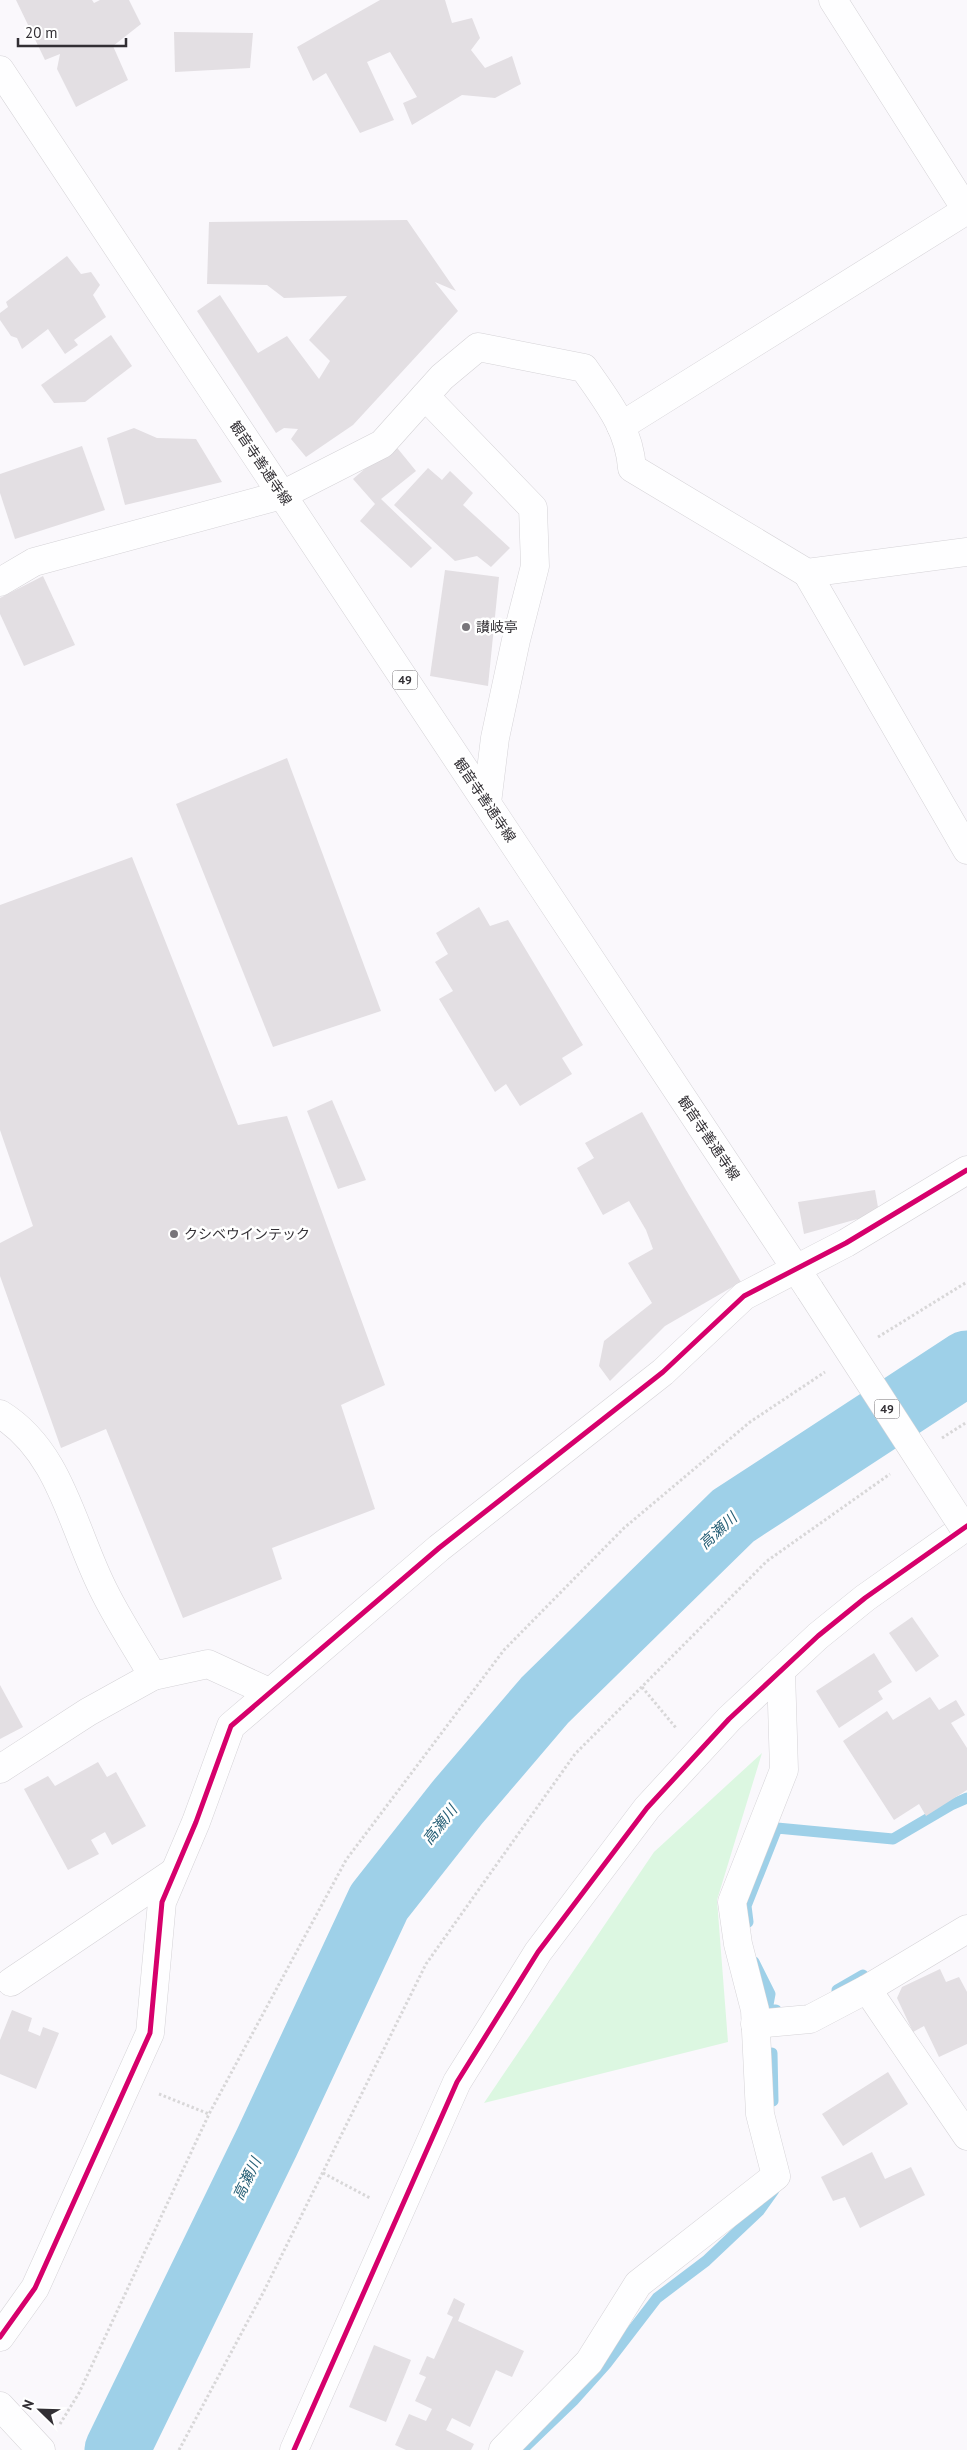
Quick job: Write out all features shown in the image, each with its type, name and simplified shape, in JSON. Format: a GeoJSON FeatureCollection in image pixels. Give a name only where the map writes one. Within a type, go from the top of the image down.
{"type":"FeatureCollection","features":[{"type":"Feature","properties":{"kind":"street"},"geometry":{"type":"LineString","coordinates":[[621,426],[967,210],[833,0]]}},
{"type":"Feature","properties":{"kind":"street","name":"観音寺善通寺線"},"geometry":{"type":"LineString","coordinates":[[0,70],[803,1279],[966,1529]]}},
{"type":"Feature","properties":{"kind":"street"},"geometry":{"type":"LineString","coordinates":[[0,582],[34,562],[282,495],[382,444],[442,377],[478,347],[584,368],[621,426],[630,448],[632,468],[807,573],[967,850]]}},
{"type":"Feature","properties":{"kind":"street"},"geometry":{"type":"LineString","coordinates":[[425,396],[533,508],[535,566],[516,640],[495,738],[487,803]]}},
{"type":"Feature","properties":{"kind":"street"},"geometry":{"type":"LineString","coordinates":[[807,573],[967,552]]}},
{"type":"Feature","properties":{"kind":"street"},"geometry":{"type":"LineString","coordinates":[[0,2337],[36,2288],[150,2033],[162,1902],[196,1822],[231,1726],[439,1548],[663,1372],[744,1296],[803,1279],[846,1243],[967,1170]]}},
{"type":"Feature","properties":{"kind":"street"},"geometry":{"type":"LineString","coordinates":[[0,1414],[16,1424],[48,1461],[104,1592],[153,1676]]}},
{"type":"Feature","properties":{"kind":"street"},"geometry":{"type":"LineString","coordinates":[[294,2450],[457,2082],[538,1952],[646,1808],[729,1719],[818,1636],[865,1598],[966,1529]]}},
{"type":"Feature","properties":{"kind":"street"},"geometry":{"type":"LineString","coordinates":[[0,1769],[88,1712],[153,1676],[208,1664],[269,1692]]}},
{"type":"Feature","properties":{"kind":"street"},"geometry":{"type":"LineString","coordinates":[[503,2450],[589,2362],[638,2284],[776,2176],[760,2114],[754,2010],[738,1944],[732,1902],[784,1770],[781,1671]]}},
{"type":"Feature","properties":{"kind":"street"},"geometry":{"type":"LineString","coordinates":[[11,1982],[174,1872]]}},
{"type":"Feature","properties":{"kind":"street"},"geometry":{"type":"LineString","coordinates":[[755,2024],[810,2019],[867,1989],[967,1929]]}},
{"type":"Feature","properties":{"kind":"street"},"geometry":{"type":"LineString","coordinates":[[867,1989],[967,2136]]}},
{"type":"Feature","properties":{"kind":"street"},"geometry":{"type":"LineString","coordinates":[[0,2406],[41,2450]]}},
{"type":"Feature","properties":{"kind":"path"},"geometry":{"type":"LineString","coordinates":[[874,1340],[967,1282]]}},
{"type":"Feature","properties":{"kind":"path"},"geometry":{"type":"LineString","coordinates":[[59,2426],[79,2393],[209,2114],[346,1860],[504,1650],[624,1528],[750,1422],[833,1367]]}},
{"type":"Feature","properties":{"kind":"path"},"geometry":{"type":"LineString","coordinates":[[938,1441],[967,1422]]}},
{"type":"Feature","properties":{"kind":"path"},"geometry":{"type":"LineString","coordinates":[[179,2450],[264,2291],[426,1964],[575,1754],[767,1560],[897,1469]]}},
{"type":"Feature","properties":{"kind":"path"},"geometry":{"type":"LineString","coordinates":[[642,1687],[697,1753]]}},
{"type":"Feature","properties":{"kind":"path"},"geometry":{"type":"LineString","coordinates":[[128,2082],[209,2114]]}},
{"type":"Feature","properties":{"kind":"path"},"geometry":{"type":"LineString","coordinates":[[323,2173],[399,2214]]}},
{"type":"Feature","properties":{"kind":"green space"},"geometry":{"type":"Polygon","coordinates":[[[762,1753],[717,1900],[728,2042],[484,2103],[654,1852],[762,1753]]]}},
{"type":"Feature","properties":{"kind":"building"},"geometry":{"type":"Polygon","coordinates":[[[16,0],[92,0],[94,3],[100,0],[129,0],[141,24],[113,46],[128,80],[76,107],[57,69],[60,54],[45,60],[16,0]]]}},
{"type":"Feature","properties":{"kind":"building"},"geometry":{"type":"Polygon","coordinates":[[[380,0],[445,0],[452,23],[472,18],[480,38],[471,50],[485,68],[512,56],[521,84],[495,98],[462,95],[412,125],[403,103],[417,97],[390,52],[367,62],[394,120],[360,133],[326,73],[313,81],[297,47],[380,0]]]}},
{"type":"Feature","properties":{"kind":"building"},"geometry":{"type":"Polygon","coordinates":[[[174,32],[253,33],[250,68],[175,72],[174,32]]]}},
{"type":"Feature","properties":{"kind":"building"},"geometry":{"type":"Polygon","coordinates":[[[407,220],[456,291],[435,282],[458,311],[353,425],[306,457],[291,439],[298,429],[284,428],[276,433],[197,311],[220,295],[258,353],[287,336],[319,379],[330,361],[309,340],[347,296],[284,298],[267,285],[207,284],[209,222],[407,220]]]}},
{"type":"Feature","properties":{"kind":"building"},"geometry":{"type":"Polygon","coordinates":[[[67,256],[81,274],[91,272],[100,285],[93,295],[106,317],[74,340],[78,345],[65,354],[48,329],[22,349],[17,338],[11,336],[0,320],[0,313],[8,307],[6,302],[67,256]]]}},
{"type":"Feature","properties":{"kind":"building"},"geometry":{"type":"Polygon","coordinates":[[[111,335],[132,366],[85,402],[54,403],[41,385],[111,335]]]}},
{"type":"Feature","properties":{"kind":"building"},"geometry":{"type":"Polygon","coordinates":[[[134,428],[157,438],[196,439],[222,482],[125,505],[107,438],[134,428]]]}},
{"type":"Feature","properties":{"kind":"building"},"geometry":{"type":"Polygon","coordinates":[[[394,444],[416,471],[381,499],[432,548],[411,568],[360,521],[375,504],[353,479],[394,444]]]}},
{"type":"Feature","properties":{"kind":"building"},"geometry":{"type":"Polygon","coordinates":[[[82,446],[105,510],[15,539],[0,493],[0,474],[82,446]]]}},
{"type":"Feature","properties":{"kind":"building"},"geometry":{"type":"Polygon","coordinates":[[[428,468],[442,480],[450,471],[473,493],[463,505],[510,548],[491,567],[477,556],[455,561],[394,505],[428,468]]]}},
{"type":"Feature","properties":{"kind":"building","name":"讃岐亭"},"geometry":{"type":"Polygon","coordinates":[[[445,570],[499,577],[488,686],[430,676],[445,570]]]}},
{"type":"Feature","properties":{"kind":"building"},"geometry":{"type":"Polygon","coordinates":[[[43,576],[75,645],[24,666],[0,614],[0,598],[43,576]]]}},
{"type":"Feature","properties":{"kind":"building"},"geometry":{"type":"Polygon","coordinates":[[[287,758],[381,1011],[273,1047],[176,804],[287,758]]]}},
{"type":"Feature","properties":{"kind":"building","name":"クシベウインテック"},"geometry":{"type":"Polygon","coordinates":[[[132,857],[238,1125],[287,1116],[385,1385],[341,1405],[375,1509],[272,1548],[282,1579],[183,1618],[106,1429],[61,1448],[0,1276],[0,1243],[33,1226],[0,1130],[0,905],[132,857]]]}},
{"type":"Feature","properties":{"kind":"building"},"geometry":{"type":"Polygon","coordinates":[[[479,907],[490,926],[508,920],[583,1045],[562,1058],[572,1074],[520,1106],[506,1084],[495,1092],[439,999],[453,991],[435,962],[448,954],[436,933],[479,907]]]}},
{"type":"Feature","properties":{"kind":"building"},"geometry":{"type":"Polygon","coordinates":[[[332,1100],[366,1180],[338,1189],[307,1111],[332,1100]]]}},
{"type":"Feature","properties":{"kind":"building"},"geometry":{"type":"Polygon","coordinates":[[[642,1112],[741,1282],[665,1326],[610,1381],[599,1366],[604,1341],[652,1303],[628,1263],[653,1249],[646,1230],[629,1201],[603,1215],[577,1168],[594,1158],[585,1143],[642,1112]]]}},
{"type":"Feature","properties":{"kind":"building"},"geometry":{"type":"Polygon","coordinates":[[[875,1190],[879,1213],[804,1234],[798,1202],[875,1190]]]}},
{"type":"Feature","properties":{"kind":"building"},"geometry":{"type":"Polygon","coordinates":[[[912,1617],[939,1656],[916,1672],[889,1633],[912,1617]]]}},
{"type":"Feature","properties":{"kind":"building"},"geometry":{"type":"Polygon","coordinates":[[[874,1653],[892,1682],[878,1691],[883,1699],[839,1728],[816,1691],[874,1653]]]}},
{"type":"Feature","properties":{"kind":"building"},"geometry":{"type":"Polygon","coordinates":[[[0,1685],[23,1727],[0,1739],[0,1685]]]}},
{"type":"Feature","properties":{"kind":"building"},"geometry":{"type":"Polygon","coordinates":[[[930,1697],[939,1710],[956,1700],[965,1715],[951,1723],[967,1748],[967,1790],[926,1816],[919,1804],[894,1820],[843,1741],[887,1711],[893,1720],[930,1697]]]}},
{"type":"Feature","properties":{"kind":"building"},"geometry":{"type":"Polygon","coordinates":[[[98,1762],[107,1777],[116,1772],[146,1826],[112,1845],[105,1832],[91,1840],[99,1854],[68,1870],[24,1789],[48,1776],[55,1786],[98,1762]]]}},
{"type":"Feature","properties":{"kind":"building"},"geometry":{"type":"Polygon","coordinates":[[[940,1969],[946,1982],[959,1977],[967,1992],[967,2044],[939,2057],[924,2026],[913,2032],[897,1998],[902,1987],[940,1969]]]}},
{"type":"Feature","properties":{"kind":"building"},"geometry":{"type":"Polygon","coordinates":[[[12,2010],[32,2018],[28,2031],[40,2036],[43,2027],[59,2033],[36,2089],[0,2074],[0,2040],[12,2010]]]}},
{"type":"Feature","properties":{"kind":"building"},"geometry":{"type":"Polygon","coordinates":[[[888,2072],[908,2104],[843,2146],[822,2114],[888,2072]]]}},
{"type":"Feature","properties":{"kind":"building"},"geometry":{"type":"Polygon","coordinates":[[[872,2152],[885,2179],[911,2167],[925,2195],[860,2228],[845,2197],[833,2201],[821,2177],[872,2152]]]}},
{"type":"Feature","properties":{"kind":"building"},"geometry":{"type":"Polygon","coordinates":[[[454,2298],[465,2304],[458,2321],[524,2351],[512,2377],[496,2370],[470,2427],[452,2418],[446,2430],[474,2444],[471,2450],[406,2450],[395,2445],[409,2414],[426,2421],[432,2409],[415,2401],[426,2377],[419,2374],[427,2356],[434,2359],[453,2317],[447,2314],[454,2298]]]}},
{"type":"Feature","properties":{"kind":"building"},"geometry":{"type":"Polygon","coordinates":[[[374,2345],[411,2360],[386,2422],[349,2407],[374,2345]]]}},
{"type":"Feature","properties":{"kind":"waterway","name":"高瀬川"},"geometry":{"type":"LineString","coordinates":[[117,2450],[267,2142],[379,1902],[457,1803],[545,1700],[733,1516],[967,1363]]}},
{"type":"Feature","properties":{"kind":"waterway"},"geometry":{"type":"LineString","coordinates":[[748,1922],[746,1906],[777,1828],[893,1839],[951,1805],[967,1798]]}},
{"type":"Feature","properties":{"kind":"waterway"},"geometry":{"type":"LineString","coordinates":[[754,1962],[770,1994],[767,2010],[776,2010]]}},
{"type":"Feature","properties":{"kind":"waterway"},"geometry":{"type":"LineString","coordinates":[[837,1990],[863,1975]]}},
{"type":"Feature","properties":{"kind":"waterway"},"geometry":{"type":"LineString","coordinates":[[772,2053],[773,2101]]}},
{"type":"Feature","properties":{"kind":"waterway"},"geometry":{"type":"LineString","coordinates":[[522,2450],[573,2401],[607,2363],[657,2298],[706,2261],[759,2211],[774,2190]]}},
{"type":"Feature","properties":{"kind":"cycle path"},"geometry":{"type":"LineString","coordinates":[[0,2337],[35,2288],[150,2033],[162,1902],[196,1822],[231,1726],[439,1548],[663,1372],[744,1296],[846,1243],[967,1170]]}},
{"type":"Feature","properties":{"kind":"cycle path"},"geometry":{"type":"LineString","coordinates":[[294,2450],[457,2082],[538,1952],[647,1808],[729,1719],[818,1636],[865,1598],[967,1526]]}},
{"type":"Feature","properties":{"kind":"place","name":"讃岐亭"},"geometry":{"type":"Point","coordinates":[466,627]}},
{"type":"Feature","properties":{"kind":"place","name":"クシベウインテック"},"geometry":{"type":"Point","coordinates":[174,1234]}}]}
